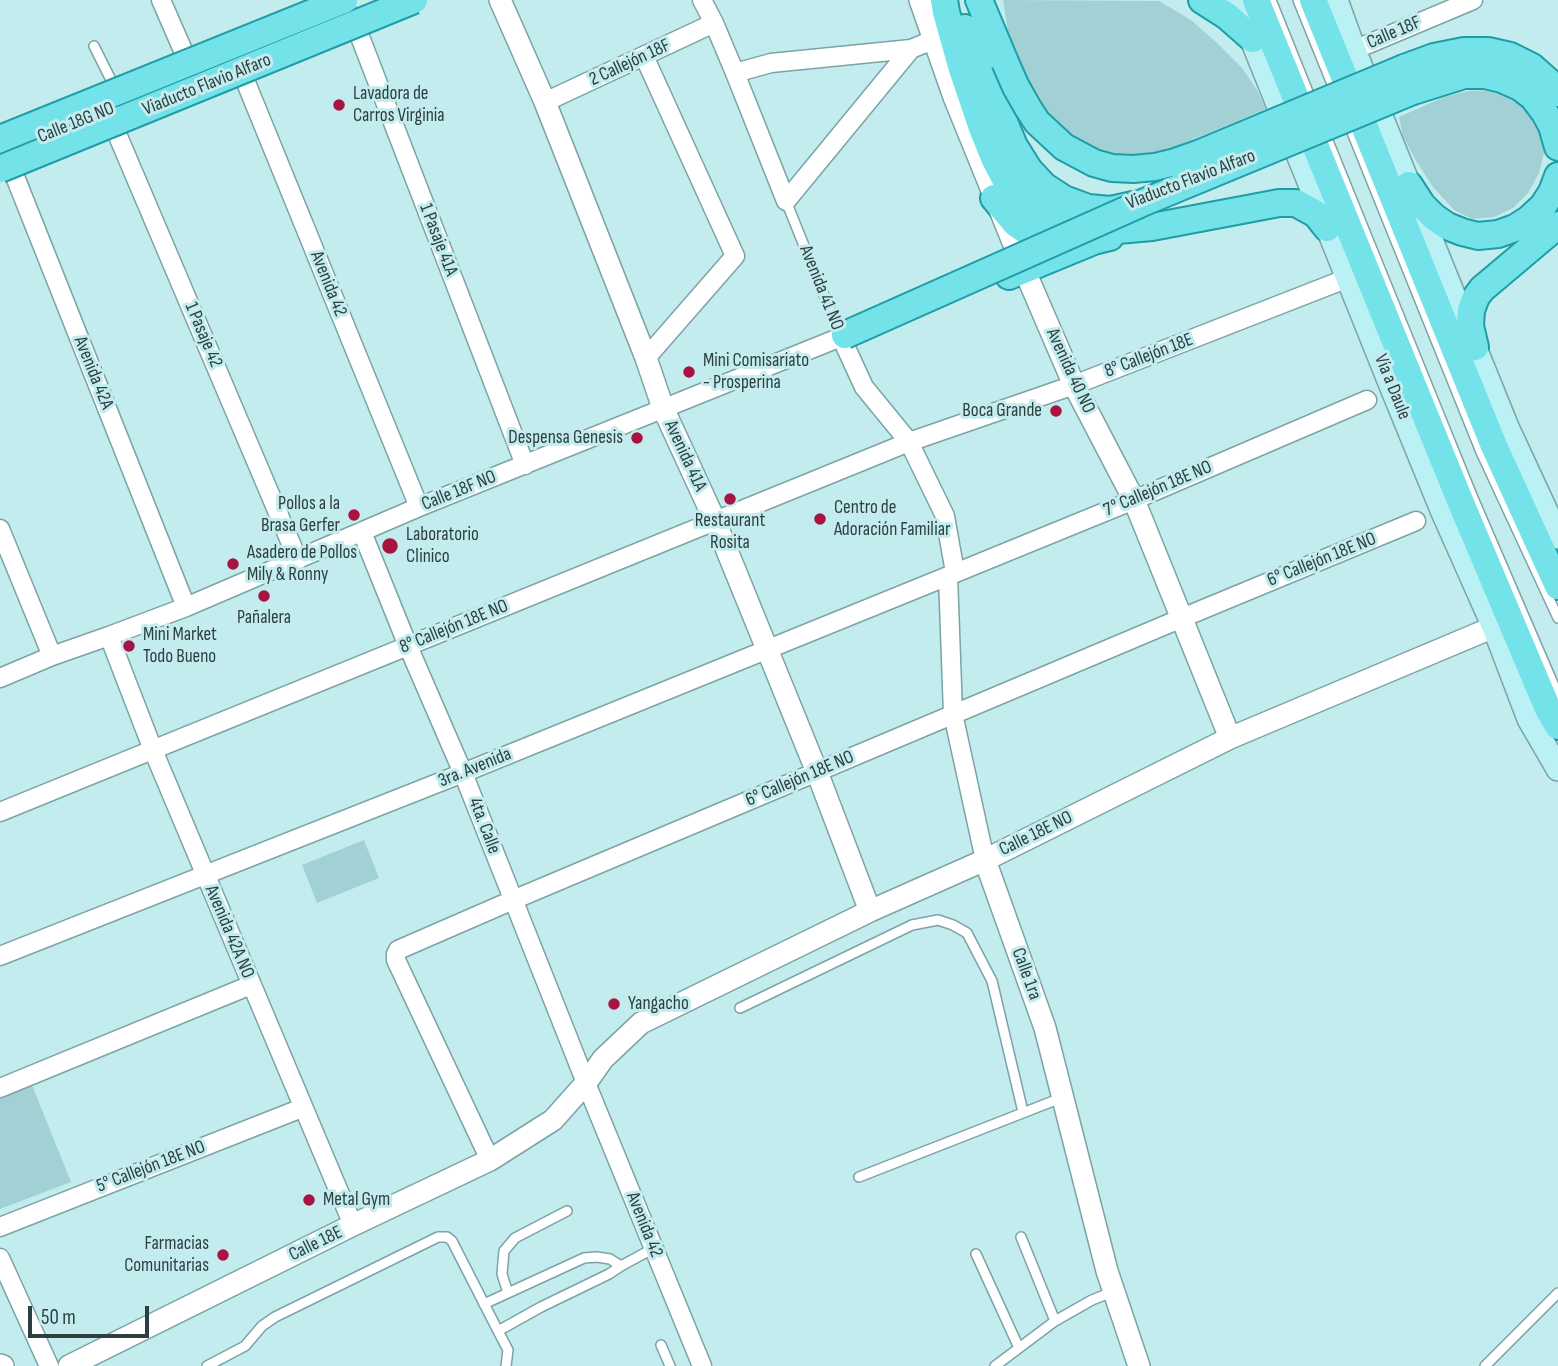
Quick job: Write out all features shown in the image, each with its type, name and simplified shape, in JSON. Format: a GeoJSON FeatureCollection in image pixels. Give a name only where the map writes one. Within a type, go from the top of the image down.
{"type":"FeatureCollection","features":[{"type":"Feature","properties":{"kind":"main road","name":"Viaducto Flavio Alfaro"},"geometry":{"type":"LineString","coordinates":[[1,150],[414,0]]}},
{"type":"Feature","properties":{"kind":"main road"},"geometry":{"type":"LineString","coordinates":[[944,0],[958,56],[994,158],[1005,179],[1031,209],[1061,226],[1085,231],[1152,227]]}},
{"type":"Feature","properties":{"kind":"main road","name":"Viaducto Flavio Alfaro"},"geometry":{"type":"LineString","coordinates":[[954,0],[1014,146],[1029,170],[1044,186],[1064,199],[1088,208],[1111,209],[1142,202],[1409,79]]}},
{"type":"Feature","properties":{"kind":"main road"},"geometry":{"type":"LineString","coordinates":[[979,0],[1016,87],[1037,122],[1064,147],[1094,163],[1133,169],[1155,167],[1409,79],[1464,75],[1485,75],[1520,87],[1533,97],[1545,113],[1558,147]]}},
{"type":"Feature","properties":{"kind":"main road"},"geometry":{"type":"LineString","coordinates":[[993,0],[1005,62]]}},
{"type":"Feature","properties":{"kind":"main road"},"geometry":{"type":"LineString","coordinates":[[1202,0],[1227,16],[1253,39]]}},
{"type":"Feature","properties":{"kind":"main road","name":"Vía a Daule"},"geometry":{"type":"LineString","coordinates":[[1236,0],[1437,498],[1558,726]]}},
{"type":"Feature","properties":{"kind":"main road","name":"Vía a Daule"},"geometry":{"type":"LineString","coordinates":[[1256,0],[1461,503],[1502,624],[1530,719],[1558,769]]}},
{"type":"Feature","properties":{"kind":"main road"},"geometry":{"type":"LineString","coordinates":[[1313,0],[1494,446],[1558,586]]}},
{"type":"Feature","properties":{"kind":"main road"},"geometry":{"type":"LineString","coordinates":[[1336,0],[1513,440],[1558,537]]}},
{"type":"Feature","properties":{"kind":"main road","name":"Viaducto Flavio Alfaro"},"geometry":{"type":"LineString","coordinates":[[1,150],[347,5]]}},
{"type":"Feature","properties":{"kind":"main road"},"geometry":{"type":"LineString","coordinates":[[1409,79],[1434,57],[1464,51],[1488,51],[1510,56],[1532,67],[1558,93]]}},
{"type":"Feature","properties":{"kind":"main road"},"geometry":{"type":"LineString","coordinates":[[1409,185],[1434,217],[1447,226],[1478,236],[1497,234],[1529,219],[1543,206],[1558,176]]}},
{"type":"Feature","properties":{"kind":"main road"},"geometry":{"type":"LineString","coordinates":[[994,198],[1015,223],[1041,241],[1055,245],[1094,241],[1279,203],[1296,203],[1306,207],[1316,214],[1327,228]]}},
{"type":"Feature","properties":{"kind":"main road"},"geometry":{"type":"LineString","coordinates":[[843,336],[1142,202]]}},
{"type":"Feature","properties":{"kind":"main road"},"geometry":{"type":"LineString","coordinates":[[1475,347],[1470,326],[1471,310],[1476,297],[1558,225]]}},
{"type":"Feature","properties":{"kind":"main road"},"geometry":{"type":"LineString","coordinates":[[843,336],[887,328],[1094,241]]}},
{"type":"Feature","properties":{"kind":"street"},"geometry":{"type":"LineString","coordinates":[[161,0],[195,78]]}},
{"type":"Feature","properties":{"kind":"street","name":"Calle 18G NO"},"geometry":{"type":"LineString","coordinates":[[1,150],[195,78],[347,5],[386,0]]}},
{"type":"Feature","properties":{"kind":"street","name":"Avenida 41A"},"geometry":{"type":"LineString","coordinates":[[500,0],[545,102],[646,358],[663,408],[715,521],[870,911]]}},
{"type":"Feature","properties":{"kind":"street","name":"Avenida 41 NO"},"geometry":{"type":"LineString","coordinates":[[702,0],[735,73],[786,201]]}},
{"type":"Feature","properties":{"kind":"street","name":"Avenida 40 NO"},"geometry":{"type":"LineString","coordinates":[[920,0],[994,198],[1074,386],[1135,500],[1230,738]]}},
{"type":"Feature","properties":{"kind":"street","name":"Calle 18F"},"geometry":{"type":"LineString","coordinates":[[1354,50],[1473,0]]}},
{"type":"Feature","properties":{"kind":"street","name":"1 Pasaje 41A"},"geometry":{"type":"LineString","coordinates":[[347,5],[525,465]]}},
{"type":"Feature","properties":{"kind":"street","name":"2 Callejón 18F"},"geometry":{"type":"LineString","coordinates":[[545,102],[714,23]]}},
{"type":"Feature","properties":{"kind":"street"},"geometry":{"type":"LineString","coordinates":[[735,73],[771,63],[912,50],[933,40]]}},
{"type":"Feature","properties":{"kind":"street"},"geometry":{"type":"LineString","coordinates":[[786,201],[912,50]]}},
{"type":"Feature","properties":{"kind":"street"},"geometry":{"type":"LineString","coordinates":[[644,56],[735,256],[646,358]]}},
{"type":"Feature","properties":{"kind":"street","name":"Avenida 42"},"geometry":{"type":"LineString","coordinates":[[237,60],[419,507]]}},
{"type":"Feature","properties":{"kind":"street","name":"1 Pasaje 42"},"geometry":{"type":"LineString","coordinates":[[115,108],[298,559]]}},
{"type":"Feature","properties":{"kind":"street","name":"Avenida 42A"},"geometry":{"type":"LineString","coordinates":[[1,150],[186,607]]}},
{"type":"Feature","properties":{"kind":"street","name":"8° Callejón 18E"},"geometry":{"type":"LineString","coordinates":[[909,442],[1074,386],[1348,278]]}},
{"type":"Feature","properties":{"kind":"street","name":"Avenida 41 NO"},"geometry":{"type":"LineString","coordinates":[[843,336],[864,387],[909,442],[945,516],[951,571]]}},
{"type":"Feature","properties":{"kind":"street","name":"Calle 18F NO"},"geometry":{"type":"LineString","coordinates":[[0,678],[186,607],[419,507],[843,336]]}},
{"type":"Feature","properties":{"kind":"street","name":"7° Callejón 18E NO"},"geometry":{"type":"LineString","coordinates":[[951,571],[1135,500],[1367,400]]}},
{"type":"Feature","properties":{"kind":"street","name":"8° Callejón 18E NO"},"geometry":{"type":"LineString","coordinates":[[0,812],[909,442]]}},
{"type":"Feature","properties":{"kind":"street","name":"6° Callejón 18E NO"},"geometry":{"type":"LineString","coordinates":[[490,1160],[396,960],[398,950],[1416,521]]}},
{"type":"Feature","properties":{"kind":"street"},"geometry":{"type":"LineString","coordinates":[[0,529],[52,656]]}},
{"type":"Feature","properties":{"kind":"street","name":"4ta. Calle"},"geometry":{"type":"LineString","coordinates":[[362,533],[463,773],[586,1083]]}},
{"type":"Feature","properties":{"kind":"street","name":"3ra. Avenida"},"geometry":{"type":"LineString","coordinates":[[0,956],[463,773],[951,571]]}},
{"type":"Feature","properties":{"kind":"street","name":"Calle 1ra"},"geometry":{"type":"LineString","coordinates":[[951,571],[953,714],[985,860],[1045,1028],[1114,1291],[1139,1366]]}},
{"type":"Feature","properties":{"kind":"street","name":"Calle 18E NO"},"geometry":{"type":"LineString","coordinates":[[586,1083],[603,1059],[641,1023],[870,911],[985,860],[1230,738],[1502,624]]}},
{"type":"Feature","properties":{"kind":"street","name":"Avenida 42A NO"},"geometry":{"type":"LineString","coordinates":[[109,636],[153,750],[353,1225]]}},
{"type":"Feature","properties":{"kind":"street"},"geometry":{"type":"LineString","coordinates":[[0,1088],[251,985]]}},
{"type":"Feature","properties":{"kind":"street","name":"Avenida 42"},"geometry":{"type":"LineString","coordinates":[[586,1083],[702,1366]]}},
{"type":"Feature","properties":{"kind":"street","name":"Calle 18E"},"geometry":{"type":"LineString","coordinates":[[69,1366],[490,1160],[552,1120],[586,1083]]}},
{"type":"Feature","properties":{"kind":"street","name":"5° Callejón 18E NO"},"geometry":{"type":"LineString","coordinates":[[0,1227],[302,1108]]}},
{"type":"Feature","properties":{"kind":"street"},"geometry":{"type":"LineString","coordinates":[[0,1258],[49,1366]]}},
{"type":"Feature","properties":{"kind":"lane","name":"Vía a Daule"},"geometry":{"type":"LineString","coordinates":[[1271,0],[1474,498],[1558,695]]}},
{"type":"Feature","properties":{"kind":"lane"},"geometry":{"type":"LineString","coordinates":[[1298,0],[1476,439],[1558,618]]}},
{"type":"Feature","properties":{"kind":"lane"},"geometry":{"type":"LineString","coordinates":[[94,46],[112,79],[115,108]]}},
{"type":"Feature","properties":{"kind":"lane","name":"Avenida 41 NO"},"geometry":{"type":"LineString","coordinates":[[786,201],[843,336]]}},
{"type":"Feature","properties":{"kind":"lane"},"geometry":{"type":"LineString","coordinates":[[740,1008],[912,925],[938,920],[953,925],[967,933],[992,981],[1023,1112]]}},
{"type":"Feature","properties":{"kind":"lane"},"geometry":{"type":"LineString","coordinates":[[859,1177],[1063,1097]]}},
{"type":"Feature","properties":{"kind":"lane"},"geometry":{"type":"LineString","coordinates":[[508,1293],[502,1274],[504,1251],[515,1238],[568,1211]]}},
{"type":"Feature","properties":{"kind":"lane"},"geometry":{"type":"LineString","coordinates":[[207,1366],[245,1346],[262,1325],[275,1317],[438,1237],[447,1237],[453,1241],[508,1350],[506,1366]]}},
{"type":"Feature","properties":{"kind":"lane"},"geometry":{"type":"LineString","coordinates":[[1021,1237],[1055,1321]]}},
{"type":"Feature","properties":{"kind":"lane"},"geometry":{"type":"LineString","coordinates":[[498,1331],[609,1274],[653,1248]]}},
{"type":"Feature","properties":{"kind":"lane"},"geometry":{"type":"LineString","coordinates":[[976,1254],[1019,1349]]}},
{"type":"Feature","properties":{"kind":"lane"},"geometry":{"type":"LineString","coordinates":[[484,1304],[584,1258],[597,1256],[610,1259],[621,1266]]}},
{"type":"Feature","properties":{"kind":"lane"},"geometry":{"type":"LineString","coordinates":[[995,1366],[1055,1321],[1114,1291]]}},
{"type":"Feature","properties":{"kind":"lane"},"geometry":{"type":"LineString","coordinates":[[1485,1366],[1558,1293]]}},
{"type":"Feature","properties":{"kind":"lane"},"geometry":{"type":"LineString","coordinates":[[661,1345],[670,1366]]}},
{"type":"Feature","properties":{"kind":"shaded area"},"geometry":{"type":"Polygon","coordinates":[[[1003,0],[1159,1],[1191,20],[1242,68],[1266,109],[1150,154],[1125,156],[1095,151],[1069,137],[1050,121],[1019,72],[1009,38],[1003,0]]]}},
{"type":"Feature","properties":{"kind":"shaded area"},"geometry":{"type":"Polygon","coordinates":[[[1494,90],[1515,100],[1531,114],[1541,136],[1544,153],[1539,173],[1528,193],[1513,208],[1494,217],[1472,219],[1454,210],[1433,187],[1403,136],[1399,117],[1444,97],[1469,91],[1494,90]]]}},
{"type":"Feature","properties":{"kind":"shaded area"},"geometry":{"type":"Polygon","coordinates":[[[364,840],[379,878],[317,903],[302,865],[364,840]]]}},
{"type":"Feature","properties":{"kind":"shaded area"},"geometry":{"type":"Polygon","coordinates":[[[30,1080],[71,1182],[0,1209],[0,1092],[30,1080]]]}},
{"type":"Feature","properties":{"kind":"place","name":"Lavadora de Carros Virginia"},"geometry":{"type":"Point","coordinates":[339,105]}},
{"type":"Feature","properties":{"kind":"place","name":"Mini Comisariato - Prosperina"},"geometry":{"type":"Point","coordinates":[689,372]}},
{"type":"Feature","properties":{"kind":"place","name":"Boca Grande"},"geometry":{"type":"Point","coordinates":[1056,411]}},
{"type":"Feature","properties":{"kind":"place","name":"Despensa Genesis"},"geometry":{"type":"Point","coordinates":[637,438]}},
{"type":"Feature","properties":{"kind":"place","name":"Restaurant Rosita"},"geometry":{"type":"Point","coordinates":[730,499]}},
{"type":"Feature","properties":{"kind":"place","name":"Pollos a la Brasa Gerfer"},"geometry":{"type":"Point","coordinates":[354,515]}},
{"type":"Feature","properties":{"kind":"place","name":"Centro de Adoración Familiar"},"geometry":{"type":"Point","coordinates":[820,519]}},
{"type":"Feature","properties":{"kind":"place","name":"Laboratorio Clinico"},"geometry":{"type":"Point","coordinates":[390,546]}},
{"type":"Feature","properties":{"kind":"place","name":"Asadero de Pollos Mily & Ronny"},"geometry":{"type":"Point","coordinates":[233,564]}},
{"type":"Feature","properties":{"kind":"place","name":"Pañalera"},"geometry":{"type":"Point","coordinates":[264,596]}},
{"type":"Feature","properties":{"kind":"place","name":"Mini Market Todo Bueno"},"geometry":{"type":"Point","coordinates":[129,646]}},
{"type":"Feature","properties":{"kind":"place","name":"Yangacho"},"geometry":{"type":"Point","coordinates":[614,1004]}},
{"type":"Feature","properties":{"kind":"place","name":"Metal Gym"},"geometry":{"type":"Point","coordinates":[309,1200]}},
{"type":"Feature","properties":{"kind":"place","name":"Farmacias Comunitarias"},"geometry":{"type":"Point","coordinates":[223,1255]}}]}
